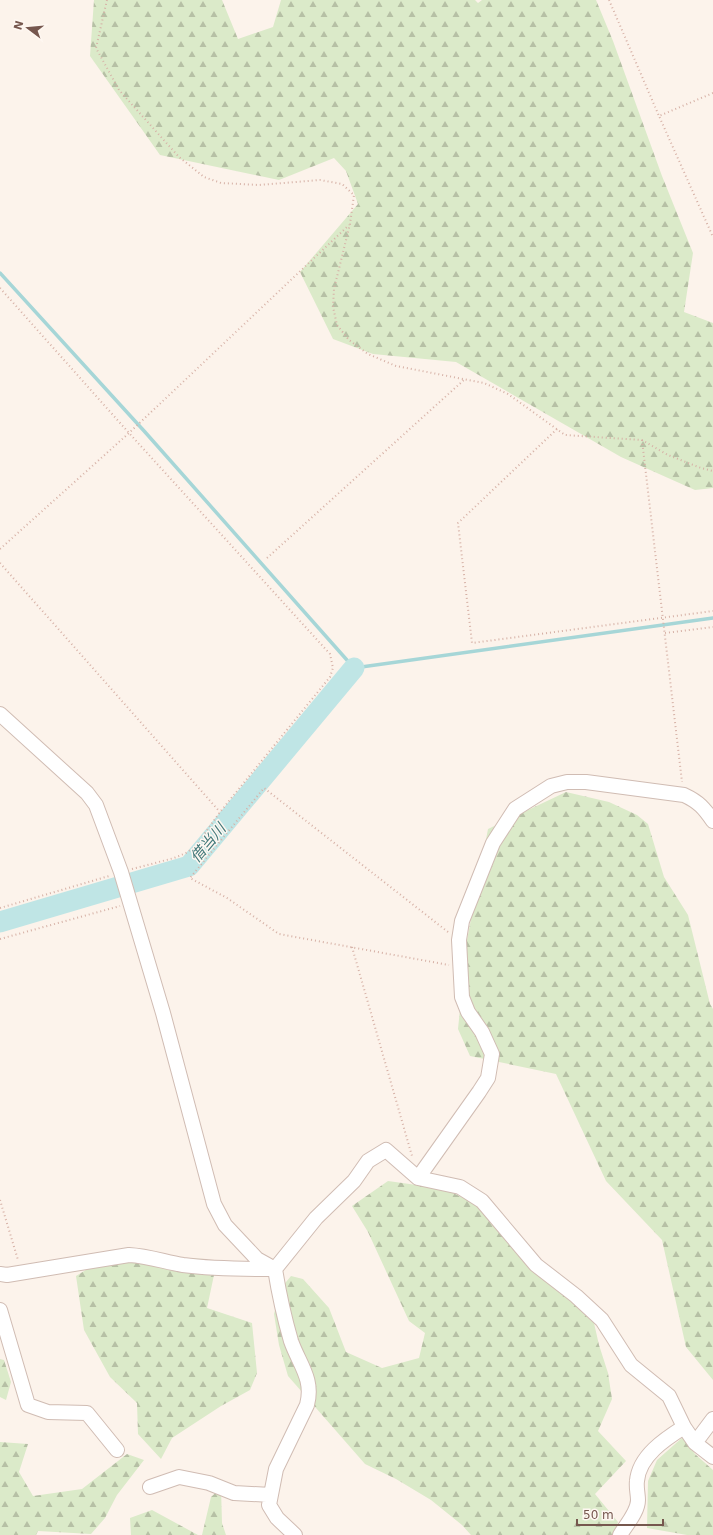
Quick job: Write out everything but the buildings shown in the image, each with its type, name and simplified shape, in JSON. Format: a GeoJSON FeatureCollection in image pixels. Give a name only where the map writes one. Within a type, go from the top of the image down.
{"type":"FeatureCollection","features":[{"type":"Feature","properties":{"kind":"street"},"geometry":{"type":"LineString","coordinates":[[0,714],[87,793],[96,805],[121,872],[165,1021],[214,1204],[225,1225],[235,1236],[257,1259],[275,1269]]}},
{"type":"Feature","properties":{"kind":"street"},"geometry":{"type":"LineString","coordinates":[[418,1178],[488,1078],[492,1054],[482,1032],[468,1012],[462,997],[459,940],[462,921],[493,843],[515,809],[551,786],[567,782],[586,782],[684,795],[697,801],[706,810],[713,821]]}},
{"type":"Feature","properties":{"kind":"street"},"geometry":{"type":"LineString","coordinates":[[295,1535],[277,1518],[269,1505],[276,1469],[308,1405],[310,1394],[308,1380],[292,1343],[281,1305],[275,1269],[316,1218],[354,1181],[368,1161],[386,1150],[418,1178],[460,1187],[482,1201],[536,1265],[576,1296],[602,1320],[631,1365],[669,1396],[684,1427],[695,1443],[713,1457]]}},
{"type":"Feature","properties":{"kind":"street"},"geometry":{"type":"LineString","coordinates":[[0,1274],[7,1275],[21,1273],[129,1255],[142,1256],[184,1265],[232,1269],[275,1269]]}},
{"type":"Feature","properties":{"kind":"street"},"geometry":{"type":"LineString","coordinates":[[0,1310],[28,1406],[48,1412],[87,1413],[116,1450]]}},
{"type":"Feature","properties":{"kind":"street"},"geometry":{"type":"LineString","coordinates":[[695,1443],[713,1419]]}},
{"type":"Feature","properties":{"kind":"street"},"geometry":{"type":"LineString","coordinates":[[620,1535],[636,1510],[638,1501],[636,1481],[645,1461],[661,1442],[684,1427]]}},
{"type":"Feature","properties":{"kind":"street"},"geometry":{"type":"LineString","coordinates":[[150,1487],[179,1477],[209,1484],[234,1494],[271,1495]]}},
{"type":"Feature","properties":{"kind":"path"},"geometry":{"type":"LineString","coordinates":[[107,0],[96,48],[119,90],[179,157],[204,177],[221,183],[259,185],[320,180],[342,184],[354,195],[350,224],[334,289],[333,307],[338,325],[349,340],[368,354],[396,366],[484,383],[508,394],[565,435],[642,440],[668,455],[713,471]]}},
{"type":"Feature","properties":{"kind":"path"},"geometry":{"type":"LineString","coordinates":[[609,0],[713,237]]}},
{"type":"Feature","properties":{"kind":"path"},"geometry":{"type":"LineString","coordinates":[[659,116],[713,93]]}},
{"type":"Feature","properties":{"kind":"path"},"geometry":{"type":"LineString","coordinates":[[0,549],[129,433],[350,224]]}},
{"type":"Feature","properties":{"kind":"path"},"geometry":{"type":"LineString","coordinates":[[0,288],[129,433],[330,654],[333,668],[330,677],[220,812],[195,847],[174,858],[0,908]]}},
{"type":"Feature","properties":{"kind":"path"},"geometry":{"type":"LineString","coordinates":[[0,294],[3,291]]}},
{"type":"Feature","properties":{"kind":"path"},"geometry":{"type":"LineString","coordinates":[[267,558],[465,379]]}},
{"type":"Feature","properties":{"kind":"path"},"geometry":{"type":"LineString","coordinates":[[557,429],[458,522],[472,643],[713,611]]}},
{"type":"Feature","properties":{"kind":"path"},"geometry":{"type":"LineString","coordinates":[[642,440],[684,795]]}},
{"type":"Feature","properties":{"kind":"path"},"geometry":{"type":"LineString","coordinates":[[0,563],[220,812]]}},
{"type":"Feature","properties":{"kind":"path"},"geometry":{"type":"LineString","coordinates":[[665,633],[713,627]]}},
{"type":"Feature","properties":{"kind":"path"},"geometry":{"type":"LineString","coordinates":[[459,940],[264,788],[190,878],[227,898],[279,934],[460,967]]}},
{"type":"Feature","properties":{"kind":"path"},"geometry":{"type":"LineString","coordinates":[[0,938],[130,903]]}},
{"type":"Feature","properties":{"kind":"path"},"geometry":{"type":"LineString","coordinates":[[352,947],[418,1178]]}},
{"type":"Feature","properties":{"kind":"path"},"geometry":{"type":"LineString","coordinates":[[0,1200],[21,1273]]}},
{"type":"Feature","properties":{"kind":"green space"},"geometry":{"type":"Polygon","coordinates":[[[94,0],[222,0],[238,39],[273,27],[281,0],[475,0],[478,3],[482,0],[596,0],[613,41],[662,176],[693,253],[684,312],[713,323],[713,488],[695,490],[621,457],[456,362],[373,354],[333,339],[300,272],[358,204],[346,171],[334,158],[279,180],[160,155],[90,56],[94,0]]]}},
{"type":"Feature","properties":{"kind":"green space"},"geometry":{"type":"Polygon","coordinates":[[[566,792],[609,802],[637,815],[648,824],[664,877],[688,915],[710,1004],[713,1009],[713,1380],[686,1347],[662,1240],[606,1181],[556,1074],[470,1056],[458,1029],[467,940],[488,829],[566,792]]]}},
{"type":"Feature","properties":{"kind":"green space"},"geometry":{"type":"Polygon","coordinates":[[[388,1181],[445,1189],[496,1214],[567,1288],[583,1313],[594,1323],[608,1373],[612,1399],[598,1431],[626,1461],[595,1494],[618,1522],[614,1535],[471,1535],[462,1525],[431,1500],[396,1479],[365,1464],[288,1376],[279,1345],[274,1314],[281,1288],[291,1276],[303,1279],[329,1308],[346,1352],[382,1368],[419,1358],[425,1333],[409,1321],[368,1232],[352,1206],[388,1181]]]}},
{"type":"Feature","properties":{"kind":"green space"},"geometry":{"type":"Polygon","coordinates":[[[112,1254],[204,1259],[214,1275],[207,1308],[252,1323],[257,1373],[250,1390],[221,1406],[172,1438],[161,1459],[138,1434],[137,1403],[110,1377],[84,1330],[76,1276],[112,1254]]]}},
{"type":"Feature","properties":{"kind":"green space"},"geometry":{"type":"Polygon","coordinates":[[[0,1359],[4,1360],[11,1382],[6,1400],[0,1397],[0,1359]]]}},
{"type":"Feature","properties":{"kind":"green space"},"geometry":{"type":"Polygon","coordinates":[[[683,1437],[695,1454],[713,1470],[713,1535],[687,1535],[647,1528],[648,1481],[657,1460],[683,1437]]]}},
{"type":"Feature","properties":{"kind":"green space"},"geometry":{"type":"Polygon","coordinates":[[[0,1442],[28,1444],[19,1472],[33,1496],[82,1489],[127,1454],[144,1460],[117,1495],[105,1518],[91,1534],[38,1531],[36,1535],[0,1535],[0,1442]]]}},
{"type":"Feature","properties":{"kind":"green space"},"geometry":{"type":"Polygon","coordinates":[[[221,1488],[222,1523],[226,1535],[202,1535],[211,1497],[221,1488]]]}},
{"type":"Feature","properties":{"kind":"green space"},"geometry":{"type":"Polygon","coordinates":[[[152,1510],[198,1535],[131,1535],[130,1518],[152,1510]]]}},
{"type":"Feature","properties":{"kind":"waterway"},"geometry":{"type":"LineString","coordinates":[[0,273],[145,432],[354,668],[713,618]]}},
{"type":"Feature","properties":{"kind":"waterway","name":"借当川"},"geometry":{"type":"LineString","coordinates":[[0,922],[189,866],[354,668]]}}]}
